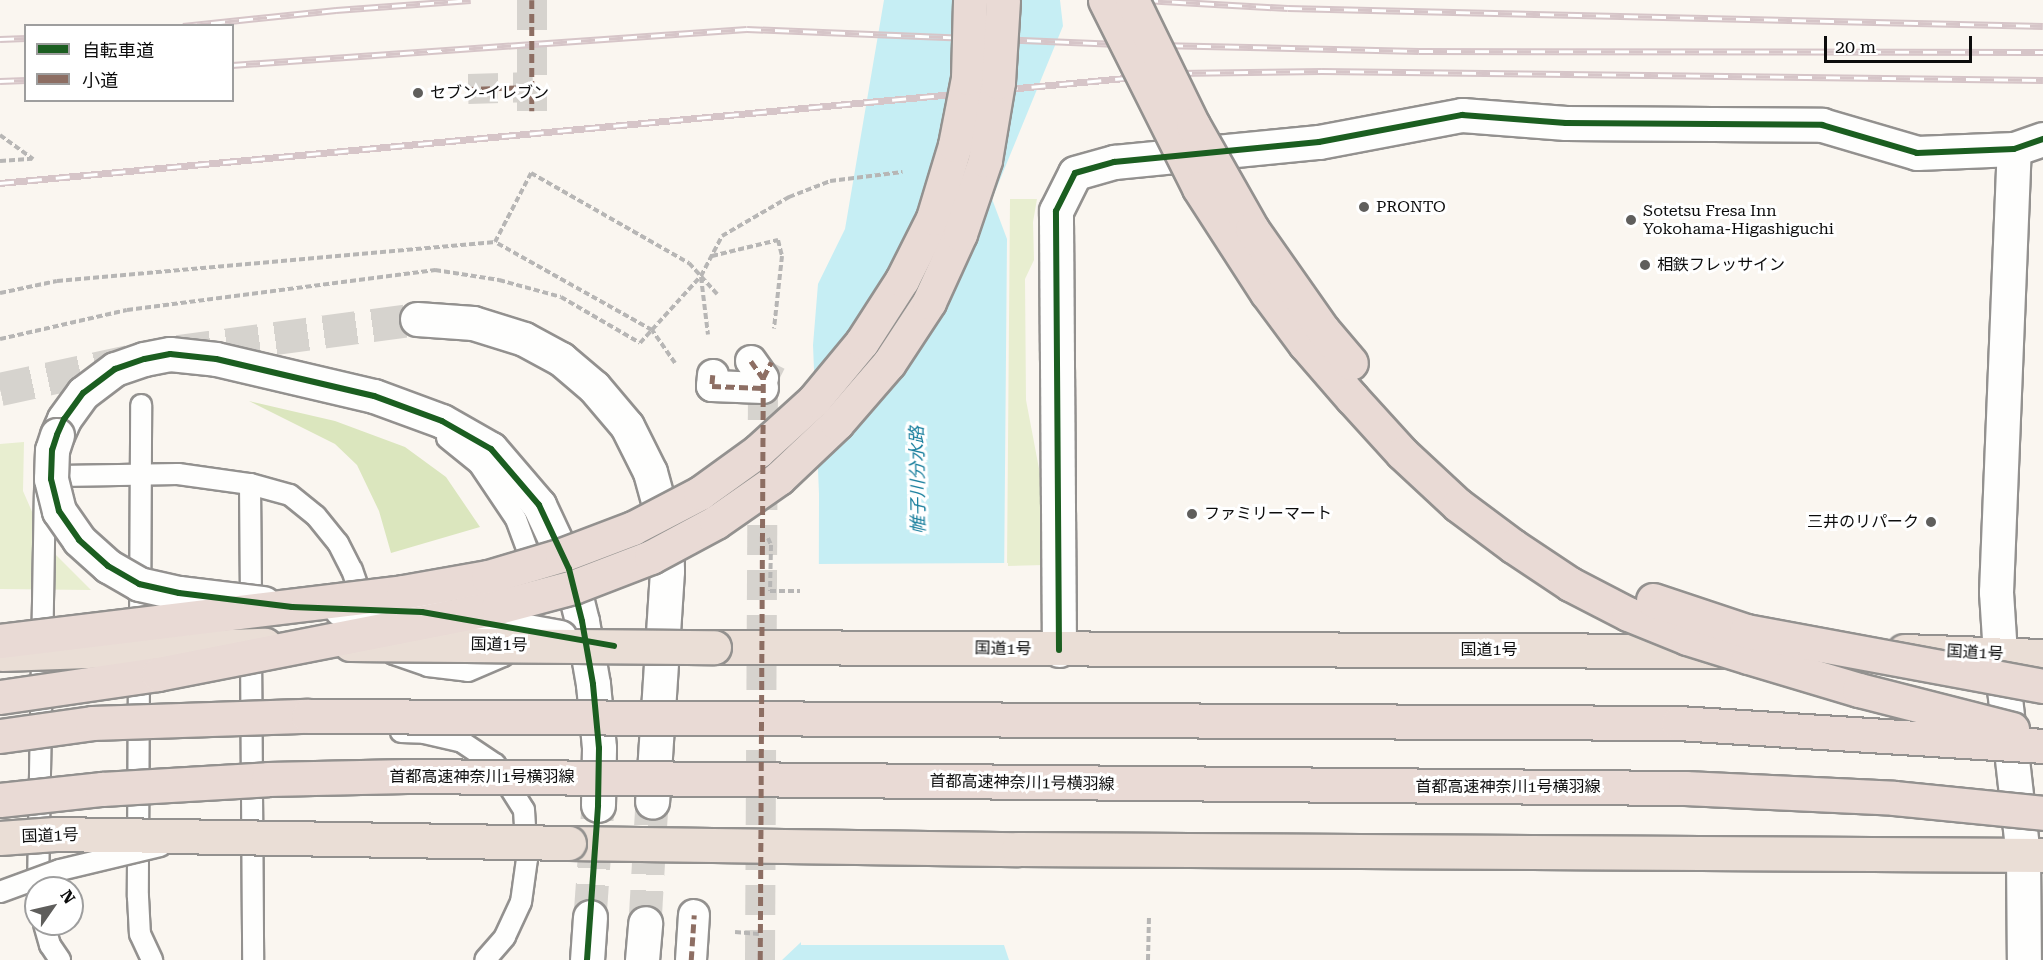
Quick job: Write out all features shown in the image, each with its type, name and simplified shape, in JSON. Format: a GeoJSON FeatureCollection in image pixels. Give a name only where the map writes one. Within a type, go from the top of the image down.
{"type":"FeatureCollection","features":[{"type":"Feature","properties":{"kind":"highway"},"geometry":{"type":"LineString","coordinates":[[0,641],[403,592],[488,577],[562,555],[623,532],[700,493],[759,451],[814,400],[862,342],[902,280],[933,218],[956,145],[968,78],[970,0]]}},
{"type":"Feature","properties":{"kind":"highway"},"geometry":{"type":"LineString","coordinates":[[0,697],[158,674],[498,607],[573,586],[651,557],[716,522],[779,478],[837,423],[888,363],[929,302],[960,234],[985,160],[998,82],[1002,0]]}},
{"type":"Feature","properties":{"kind":"highway"},"geometry":{"type":"LineString","coordinates":[[1106,0],[1166,127],[1199,188],[1232,241],[1305,344],[1402,453],[1458,505],[1513,546],[1570,584],[1628,614],[1727,651],[1859,690],[2043,737]]}},
{"type":"Feature","properties":{"kind":"highway"},"geometry":{"type":"LineString","coordinates":[[1132,0],[1222,178],[1259,239],[1323,330],[1367,384],[1417,436],[1471,486],[1524,528],[1581,565],[1635,593],[1690,615],[1746,631],[1795,641],[2043,686]]}},
{"type":"Feature","properties":{"kind":"highway","name":"国道1号"},"geometry":{"type":"LineString","coordinates":[[0,654],[199,645],[1014,650],[1930,651],[2043,656]]}},
{"type":"Feature","properties":{"kind":"highway"},"geometry":{"type":"LineString","coordinates":[[0,736],[92,723],[308,716],[1678,723],[2043,746]]}},
{"type":"Feature","properties":{"kind":"highway","name":"首都高速神奈川1号横羽線"},"geometry":{"type":"LineString","coordinates":[[0,800],[102,789],[268,779],[407,776],[1685,788],[1894,798],[2043,813]]}},
{"type":"Feature","properties":{"kind":"highway","name":"国道1号"},"geometry":{"type":"LineString","coordinates":[[0,838],[55,834],[1018,849],[2033,855]]}},
{"type":"Feature","properties":{"kind":"street"},"geometry":{"type":"LineString","coordinates":[[1059,650],[1056,211],[1075,173],[1114,162],[1319,142],[1462,115],[1566,123],[1822,125],[1917,153],[2028,144],[1996,592],[2000,654],[2033,855],[2024,960]]}},
{"type":"Feature","properties":{"kind":"street"},"geometry":{"type":"LineString","coordinates":[[417,319],[473,323],[524,339],[561,359],[594,387],[627,426],[650,472],[666,530],[668,571],[652,802]]}},
{"type":"Feature","properties":{"kind":"street"},"geometry":{"type":"LineString","coordinates":[[598,805],[599,748],[593,684],[582,621],[568,569],[539,505],[491,449],[442,421],[374,396],[216,359],[170,354],[144,359],[115,369],[83,393],[64,418],[57,435],[52,450],[51,479],[59,511],[80,540],[108,566],[139,584],[178,593],[292,607],[422,612],[614,646]]}},
{"type":"Feature","properties":{"kind":"street"},"geometry":{"type":"LineString","coordinates":[[713,375],[712,386],[759,376]]}},
{"type":"Feature","properties":{"kind":"street"},"geometry":{"type":"LineString","coordinates":[[692,960],[694,915]]}},
{"type":"Feature","properties":{"kind":"street"},"geometry":{"type":"LineString","coordinates":[[587,960],[590,917]]}},
{"type":"Feature","properties":{"kind":"street"},"geometry":{"type":"LineString","coordinates":[[642,960],[645,923]]}},
{"type":"Feature","properties":{"kind":"lane"},"geometry":{"type":"LineString","coordinates":[[39,876],[45,490],[60,476],[178,474],[250,484],[290,495],[316,516],[338,543],[352,570],[370,622],[394,654],[428,666],[468,671],[503,656],[530,621],[537,576],[516,519],[479,464],[435,428],[374,396]]}},
{"type":"Feature","properties":{"kind":"lane"},"geometry":{"type":"LineString","coordinates":[[141,405],[138,897],[140,934],[152,960]]}},
{"type":"Feature","properties":{"kind":"lane"},"geometry":{"type":"LineString","coordinates":[[250,484],[253,960]]}},
{"type":"Feature","properties":{"kind":"lane"},"geometry":{"type":"LineString","coordinates":[[0,729],[89,739],[302,732],[424,732],[462,742],[495,764],[524,810],[527,859],[521,902],[505,937],[485,960]]}},
{"type":"Feature","properties":{"kind":"lane"},"geometry":{"type":"LineString","coordinates":[[0,892],[60,870],[200,836]]}},
{"type":"Feature","properties":{"kind":"lane"},"geometry":{"type":"LineString","coordinates":[[47,936],[50,945],[60,960]]}},
{"type":"Feature","properties":{"kind":"path"},"geometry":{"type":"LineString","coordinates":[[0,135],[33,159],[0,161]]}},
{"type":"Feature","properties":{"kind":"path"},"geometry":{"type":"LineString","coordinates":[[495,242],[531,173],[689,263],[717,294]]}},
{"type":"Feature","properties":{"kind":"path"},"geometry":{"type":"LineString","coordinates":[[0,339],[128,310],[435,270],[499,280],[561,297],[640,343],[701,276],[722,236],[789,196],[830,182]]}},
{"type":"Feature","properties":{"kind":"path"},"geometry":{"type":"LineString","coordinates":[[711,256],[778,240],[782,256],[773,339]]}},
{"type":"Feature","properties":{"kind":"path"},"geometry":{"type":"LineString","coordinates":[[0,293],[57,281],[495,242],[652,330]]}},
{"type":"Feature","properties":{"kind":"path"},"geometry":{"type":"LineString","coordinates":[[701,276],[713,375]]}},
{"type":"Feature","properties":{"kind":"path"},"geometry":{"type":"LineString","coordinates":[[1148,960],[1149,915]]}},
{"type":"Feature","properties":{"kind":"green space"},"geometry":{"type":"Polygon","coordinates":[[[1010,199],[1037,199],[1033,222],[1034,260],[1025,279],[1026,400],[1044,495],[1044,565],[1007,566],[1010,199]]]}},
{"type":"Feature","properties":{"kind":"green space"},"geometry":{"type":"Polygon","coordinates":[[[249,401],[335,421],[405,447],[446,477],[480,527],[391,553],[379,511],[357,465],[335,444],[249,401]]]}},
{"type":"Feature","properties":{"kind":"green space"},"geometry":{"type":"Polygon","coordinates":[[[24,442],[23,491],[47,546],[91,590],[0,589],[0,444],[24,442]]]}},
{"type":"Feature","properties":{"kind":"water","name":"帷子川分水路"},"geometry":{"type":"Polygon","coordinates":[[[884,0],[1060,0],[1063,26],[992,199],[1007,239],[1001,936],[1009,960],[782,960],[818,926],[819,494],[813,345],[818,284],[845,229],[884,0]]]}},
{"type":"Feature","properties":{"kind":"pier"},"geometry":{"type":"Polygon","coordinates":[[[1008,563],[1004,936],[1007,945],[801,945],[801,938],[815,925],[816,564],[1008,563]]]}},
{"type":"Feature","properties":{"kind":"tunnel"},"geometry":{"type":"LineString","coordinates":[[532,0],[532,111]]}},
{"type":"Feature","properties":{"kind":"tunnel"},"geometry":{"type":"LineString","coordinates":[[468,89],[533,87]]}},
{"type":"Feature","properties":{"kind":"tunnel"},"geometry":{"type":"LineString","coordinates":[[178,351],[417,319]]}},
{"type":"Feature","properties":{"kind":"tunnel"},"geometry":{"type":"LineString","coordinates":[[0,389],[130,361]]}},
{"type":"Feature","properties":{"kind":"tunnel"},"geometry":{"type":"LineString","coordinates":[[760,960],[763,378],[771,362]]}},
{"type":"Feature","properties":{"kind":"tunnel"},"geometry":{"type":"LineString","coordinates":[[645,923],[652,802]]}},
{"type":"Feature","properties":{"kind":"tunnel"},"geometry":{"type":"LineString","coordinates":[[590,917],[598,805]]}},
{"type":"Feature","properties":{"kind":"railway"},"geometry":{"type":"LineString","coordinates":[[202,24],[336,10],[471,0]]}},
{"type":"Feature","properties":{"kind":"railway"},"geometry":{"type":"LineString","coordinates":[[1144,0],[1288,8],[2043,26]]}},
{"type":"Feature","properties":{"kind":"railway"},"geometry":{"type":"LineString","coordinates":[[234,65],[747,29],[1113,44],[1419,51],[2043,52]]}},
{"type":"Feature","properties":{"kind":"railway"},"geometry":{"type":"LineString","coordinates":[[0,39],[24,38]]}},
{"type":"Feature","properties":{"kind":"railway"},"geometry":{"type":"LineString","coordinates":[[0,183],[1178,73],[1322,71],[2043,80]]}},
{"type":"Feature","properties":{"kind":"railway"},"geometry":{"type":"LineString","coordinates":[[0,81],[24,80]]}},
{"type":"Feature","properties":{"kind":"marked path"},"geometry":{"type":"LineString","coordinates":[[532,0],[532,111]]}},
{"type":"Feature","properties":{"kind":"marked path"},"geometry":{"type":"LineString","coordinates":[[468,89],[533,87]]}},
{"type":"Feature","properties":{"kind":"marked path"},"geometry":{"type":"LineString","coordinates":[[751,361],[763,378]]}},
{"type":"Feature","properties":{"kind":"marked path"},"geometry":{"type":"LineString","coordinates":[[760,960],[763,378],[771,362]]}},
{"type":"Feature","properties":{"kind":"marked path"},"geometry":{"type":"LineString","coordinates":[[713,375],[712,386],[763,388]]}},
{"type":"Feature","properties":{"kind":"marked path"},"geometry":{"type":"LineString","coordinates":[[691,960],[694,915]]}},
{"type":"Feature","properties":{"kind":"cycle path"},"geometry":{"type":"LineString","coordinates":[[1059,650],[1056,211],[1075,173],[1114,162],[1319,142],[1462,115],[1566,123],[1822,125],[1917,153],[2014,149],[2043,139]]}},
{"type":"Feature","properties":{"kind":"cycle path"},"geometry":{"type":"LineString","coordinates":[[587,960],[598,805],[599,748],[593,684],[582,621],[569,569],[539,505],[491,449],[442,421],[374,396],[216,359],[170,354],[144,359],[115,369],[83,393],[64,419],[57,435],[52,450],[51,479],[59,511],[79,540],[108,566],[139,584],[179,593],[292,607],[422,612],[614,646]]}},
{"type":"Feature","properties":{"kind":"place","name":"セブン-イレブン"},"geometry":{"type":"Point","coordinates":[418,93]}},
{"type":"Feature","properties":{"kind":"place","name":"PRONTO"},"geometry":{"type":"Point","coordinates":[1364,207]}},
{"type":"Feature","properties":{"kind":"place","name":"Sotetsu Fresa Inn Yokohama-Higashiguchi"},"geometry":{"type":"Point","coordinates":[1631,220]}},
{"type":"Feature","properties":{"kind":"place","name":"相鉄フレッサイン"},"geometry":{"type":"Point","coordinates":[1645,265]}},
{"type":"Feature","properties":{"kind":"place","name":"ファミリーマート"},"geometry":{"type":"Point","coordinates":[1192,514]}},
{"type":"Feature","properties":{"kind":"place","name":"三井のリパーク"},"geometry":{"type":"Point","coordinates":[1931,522]}}]}
